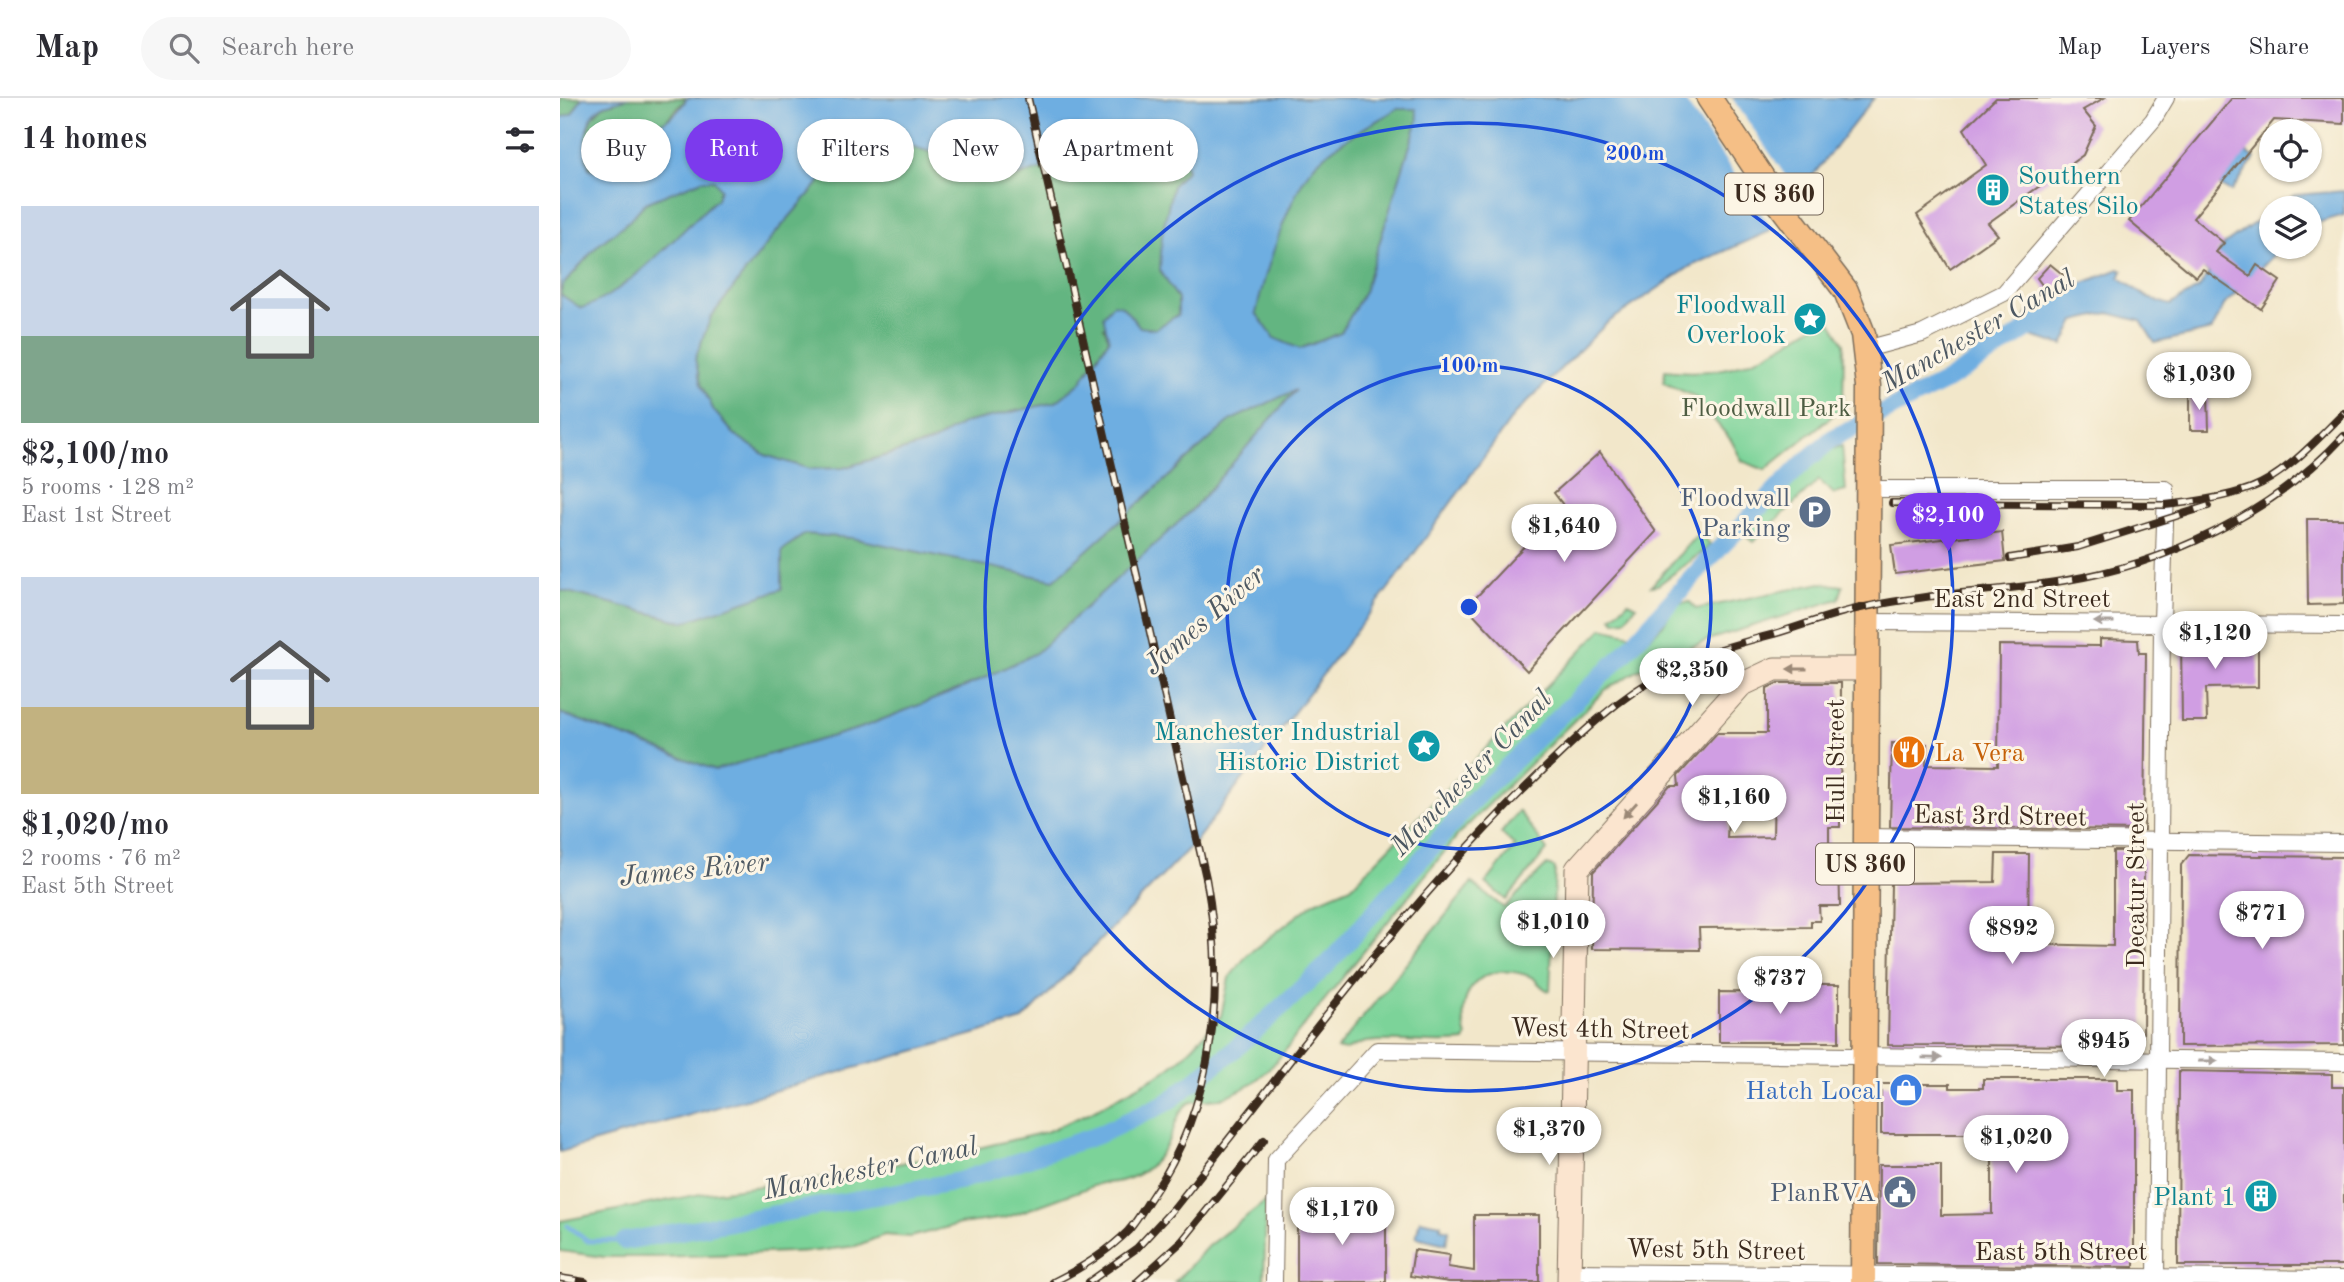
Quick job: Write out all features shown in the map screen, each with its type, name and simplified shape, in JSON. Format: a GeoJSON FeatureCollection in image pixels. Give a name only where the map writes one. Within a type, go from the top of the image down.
{"type":"FeatureCollection","features":[{"type":"Feature","properties":{"kind":"main road","name":"Hull Street"},"geometry":{"type":"LineString","coordinates":[[1709,98],[1779,203],[1844,287],[1859,322],[1866,349],[1869,386],[1863,1279]]}},
{"type":"Feature","properties":{"kind":"street"},"geometry":{"type":"LineString","coordinates":[[1866,349],[1922,334],[2004,293],[2152,120],[2166,98]]}},
{"type":"Feature","properties":{"kind":"street","name":"Decatur Street"},"geometry":{"type":"LineString","coordinates":[[1868,489],[2166,489],[2162,622],[2155,1279]]}},
{"type":"Feature","properties":{"kind":"street","name":"East 2nd Street"},"geometry":{"type":"LineString","coordinates":[[1867,622],[2344,625]]}},
{"type":"Feature","properties":{"kind":"street"},"geometry":{"type":"LineString","coordinates":[[1569,1277],[1577,869],[1741,685],[1775,669],[1866,669]]}},
{"type":"Feature","properties":{"kind":"street","name":"East 3rd Street"},"geometry":{"type":"LineString","coordinates":[[1865,837],[2160,843],[2344,843]]}},
{"type":"Feature","properties":{"kind":"street","name":"West 4th Street"},"geometry":{"type":"LineString","coordinates":[[1274,1282],[1276,1160],[1377,1051],[2344,1062]]}},
{"type":"Feature","properties":{"kind":"street","name":"West 5th Street"},"geometry":{"type":"LineString","coordinates":[[1569,1277],[1863,1279]]}},
{"type":"Feature","properties":{"kind":"street","name":"East 5th Street"},"geometry":{"type":"LineString","coordinates":[[1863,1279],[2344,1279]]}},
{"type":"Feature","properties":{"kind":"green space"},"geometry":{"type":"Polygon","coordinates":[[[560,98],[582,98],[572,114],[560,118],[560,98]]]}},
{"type":"Feature","properties":{"kind":"green space"},"geometry":{"type":"Polygon","coordinates":[[[627,98],[687,98],[668,119],[591,119],[603,106],[627,98]]]}},
{"type":"Feature","properties":{"kind":"green space"},"geometry":{"type":"Polygon","coordinates":[[[1397,109],[1417,109],[1418,120],[1364,292],[1341,333],[1299,349],[1274,338],[1256,313],[1287,212],[1306,175],[1325,155],[1397,109]]]}},
{"type":"Feature","properties":{"kind":"green space"},"geometry":{"type":"Polygon","coordinates":[[[914,147],[928,151],[928,182],[1024,182],[1024,175],[1038,170],[1038,182],[1176,182],[1173,185],[1160,270],[1178,299],[1178,315],[1155,329],[1104,327],[1109,339],[1080,383],[1056,402],[964,423],[932,442],[843,468],[810,469],[765,455],[734,434],[714,411],[701,385],[695,359],[711,317],[773,236],[820,182],[914,182],[914,147]]]}},
{"type":"Feature","properties":{"kind":"green space"},"geometry":{"type":"Polygon","coordinates":[[[697,182],[716,182],[720,189],[717,199],[652,261],[615,291],[581,309],[560,294],[563,285],[597,246],[630,220],[645,203],[697,182]]]}},
{"type":"Feature","properties":{"kind":"green space","name":"Floodwall Park"},"geometry":{"type":"Polygon","coordinates":[[[1828,317],[1844,343],[1843,407],[1765,470],[1742,461],[1731,440],[1694,396],[1664,383],[1665,370],[1714,371],[1734,367],[1770,352],[1828,317]]]}},
{"type":"Feature","properties":{"kind":"green space"},"geometry":{"type":"Polygon","coordinates":[[[1297,389],[1192,510],[1036,654],[965,687],[861,728],[715,770],[560,713],[560,590],[684,622],[805,534],[852,538],[1054,580],[1231,420],[1297,389]]]}},
{"type":"Feature","properties":{"kind":"green space"},"geometry":{"type":"Polygon","coordinates":[[[1842,446],[1846,491],[1834,494],[1819,480],[1753,542],[1741,532],[1781,495],[1804,469],[1824,453],[1842,446]]]}},
{"type":"Feature","properties":{"kind":"green space"},"geometry":{"type":"Polygon","coordinates":[[[1702,535],[1710,544],[1706,549],[1658,585],[1651,586],[1695,537],[1702,535]]]}},
{"type":"Feature","properties":{"kind":"green space"},"geometry":{"type":"Polygon","coordinates":[[[1821,583],[1843,586],[1839,599],[1708,640],[1639,670],[1605,690],[1458,835],[1274,1064],[1255,1081],[1233,1094],[1186,1105],[1163,1150],[1148,1168],[1138,1174],[1115,1182],[1101,1183],[1005,1218],[960,1224],[910,1237],[884,1235],[856,1246],[816,1251],[660,1257],[604,1257],[560,1251],[560,1221],[701,1194],[813,1179],[957,1153],[1046,1132],[1091,1112],[1164,1072],[1184,1056],[1221,1016],[1229,978],[1248,954],[1315,902],[1351,887],[1603,628],[1648,639],[1663,625],[1676,603],[1690,602],[1696,609],[1821,583]]]}},
{"type":"Feature","properties":{"kind":"green space"},"geometry":{"type":"Polygon","coordinates":[[[1628,602],[1636,606],[1625,620],[1615,621],[1612,617],[1628,602]]]}},
{"type":"Feature","properties":{"kind":"green space"},"geometry":{"type":"Polygon","coordinates":[[[1519,811],[1547,850],[1506,900],[1486,883],[1515,846],[1501,833],[1519,811]]]}},
{"type":"Feature","properties":{"kind":"green space"},"geometry":{"type":"Polygon","coordinates":[[[1547,865],[1555,868],[1550,991],[1529,976],[1498,972],[1475,983],[1468,993],[1464,1006],[1467,1037],[1465,1041],[1379,1041],[1344,1050],[1337,1049],[1472,883],[1504,908],[1547,865]]]}},
{"type":"Feature","properties":{"kind":"green space"},"geometry":{"type":"Polygon","coordinates":[[[1266,1201],[1264,1282],[1175,1282],[1208,1246],[1266,1201]]]}},
{"type":"Feature","properties":{"kind":"water","name":"James River"},"geometry":{"type":"Polygon","coordinates":[[[582,98],[627,98],[605,105],[591,119],[581,119],[581,182],[671,182],[671,119],[668,119],[687,98],[1874,98],[1768,232],[1691,266],[1607,323],[1515,414],[1401,572],[1195,842],[1023,1020],[560,1152],[560,713],[715,770],[861,728],[965,687],[1036,653],[1192,510],[1296,390],[1231,420],[1054,580],[852,538],[805,534],[782,550],[782,589],[684,622],[560,590],[560,294],[560,118],[572,114],[582,98]],[[1397,109],[1355,134],[1325,155],[1306,176],[1272,256],[1256,313],[1274,338],[1300,349],[1341,333],[1364,292],[1418,120],[1416,109],[1397,109]],[[685,119],[685,182],[697,182],[645,203],[630,220],[597,246],[563,285],[560,294],[581,308],[598,301],[634,277],[717,199],[720,189],[715,182],[783,182],[783,119],[685,119]],[[797,119],[797,182],[820,182],[773,236],[711,317],[695,359],[701,385],[714,411],[734,434],[765,455],[810,469],[843,468],[932,442],[964,423],[1056,402],[1080,383],[1109,340],[1103,316],[1113,304],[1122,306],[1140,327],[1155,329],[1178,315],[1178,299],[1160,270],[1162,234],[1173,185],[1176,182],[1198,182],[1198,119],[1038,119],[1038,170],[1024,175],[1024,119],[928,119],[928,151],[914,147],[914,119],[797,119]]]}},
{"type":"Feature","properties":{"kind":"water"},"geometry":{"type":"Polygon","coordinates":[[[2243,150],[2255,158],[2231,192],[2216,183],[2243,150]]]}},
{"type":"Feature","properties":{"kind":"water"},"geometry":{"type":"Polygon","coordinates":[[[2344,191],[2344,215],[2322,221],[2322,196],[2295,195],[2344,191]]]}},
{"type":"Feature","properties":{"kind":"water","name":"Manchester Canal"},"geometry":{"type":"Polygon","coordinates":[[[2259,220],[2259,259],[2270,259],[2224,305],[2212,330],[2155,343],[2141,321],[2109,313],[2075,321],[2063,345],[2026,335],[2023,323],[2034,302],[2119,269],[2123,271],[2120,278],[2148,298],[2170,305],[2199,288],[2209,273],[2205,270],[2225,244],[2259,220]]]}},
{"type":"Feature","properties":{"kind":"water"},"geometry":{"type":"Polygon","coordinates":[[[1420,1220],[1441,1224],[1440,1228],[1449,1230],[1446,1244],[1416,1237],[1420,1220]]]}},
{"type":"Feature","properties":{"kind":"pier"},"geometry":{"type":"Polygon","coordinates":[[[1683,98],[1732,98],[1800,197],[1773,231],[1683,98]]]}},
{"type":"Feature","properties":{"kind":"building","name":"Southern States Silo"},"geometry":{"type":"Polygon","coordinates":[[[1996,98],[2104,98],[2083,110],[2096,126],[2083,155],[1988,223],[1998,235],[1950,269],[1917,215],[1986,165],[1964,129],[1996,98]]]}},
{"type":"Feature","properties":{"kind":"building"},"geometry":{"type":"Polygon","coordinates":[[[2232,98],[2344,98],[2344,124],[2322,123],[2322,119],[2259,119],[2259,138],[2193,218],[2224,243],[2216,252],[2250,276],[2257,265],[2280,281],[2261,309],[2203,269],[2196,277],[2129,221],[2232,98]]]}},
{"type":"Feature","properties":{"kind":"building"},"geometry":{"type":"Polygon","coordinates":[[[2050,264],[2072,282],[2048,293],[2037,278],[2050,264]]]}},
{"type":"Feature","properties":{"kind":"building"},"geometry":{"type":"Polygon","coordinates":[[[2190,393],[2208,393],[2209,430],[2190,430],[2190,393]]]}},
{"type":"Feature","properties":{"kind":"building"},"geometry":{"type":"Polygon","coordinates":[[[1600,452],[1656,532],[1527,671],[1467,607],[1563,505],[1554,493],[1600,452]]]}},
{"type":"Feature","properties":{"kind":"building"},"geometry":{"type":"Polygon","coordinates":[[[2307,519],[2344,519],[2344,604],[2308,605],[2307,519]]]}},
{"type":"Feature","properties":{"kind":"building"},"geometry":{"type":"Polygon","coordinates":[[[2002,532],[2005,561],[1895,574],[1891,545],[2002,532]]]}},
{"type":"Feature","properties":{"kind":"building"},"geometry":{"type":"Polygon","coordinates":[[[2100,639],[2138,640],[2139,653],[2146,653],[2144,830],[1890,827],[1892,743],[1927,744],[1926,765],[1998,766],[1999,645],[2100,646],[2100,639]]]}},
{"type":"Feature","properties":{"kind":"building"},"geometry":{"type":"Polygon","coordinates":[[[2258,639],[2258,687],[2206,688],[2207,721],[2182,721],[2181,640],[2258,639]]]}},
{"type":"Feature","properties":{"kind":"building"},"geometry":{"type":"Polygon","coordinates":[[[1778,683],[1841,683],[1840,827],[1829,827],[1829,852],[1839,851],[1840,906],[1819,906],[1820,921],[1811,921],[1811,927],[1699,928],[1700,950],[1592,949],[1593,872],[1670,786],[1679,786],[1678,776],[1717,733],[1767,733],[1767,688],[1778,683]],[[1730,786],[1727,838],[1773,837],[1774,786],[1730,786]]]}},
{"type":"Feature","properties":{"kind":"building"},"geometry":{"type":"Polygon","coordinates":[[[2113,851],[2134,851],[2144,860],[2143,1046],[1888,1045],[1891,883],[1995,882],[1996,854],[2029,854],[2028,944],[2113,946],[2113,851]]]}},
{"type":"Feature","properties":{"kind":"building"},"geometry":{"type":"Polygon","coordinates":[[[2189,855],[2344,857],[2344,1045],[2180,1046],[2181,865],[2189,855]]]}},
{"type":"Feature","properties":{"kind":"building"},"geometry":{"type":"Polygon","coordinates":[[[1810,985],[1839,985],[1839,1042],[1719,1042],[1719,992],[1810,993],[1810,985]]]}},
{"type":"Feature","properties":{"kind":"building","name":"Plant 1"},"geometry":{"type":"Polygon","coordinates":[[[2179,1071],[2332,1074],[2332,1087],[2344,1087],[2344,1265],[2178,1265],[2179,1071]]]}},
{"type":"Feature","properties":{"kind":"building"},"geometry":{"type":"Polygon","coordinates":[[[1983,1079],[2117,1079],[2117,1090],[2134,1090],[2134,1267],[1878,1264],[1879,1165],[1941,1165],[1941,1215],[1992,1214],[1992,1134],[1881,1134],[1881,1084],[1950,1084],[1950,1088],[1983,1088],[1983,1079]]]}},
{"type":"Feature","properties":{"kind":"building"},"geometry":{"type":"Polygon","coordinates":[[[1297,1213],[1386,1213],[1386,1282],[1297,1282],[1297,1213]]]}},
{"type":"Feature","properties":{"kind":"building"},"geometry":{"type":"Polygon","coordinates":[[[1474,1215],[1539,1215],[1539,1282],[1449,1282],[1410,1276],[1414,1250],[1450,1255],[1448,1267],[1474,1271],[1474,1215]]]}},
{"type":"Feature","properties":{"kind":"waterway","name":"Manchester Canal"},"geometry":{"type":"LineString","coordinates":[[625,1241],[959,1181],[1098,1135],[1168,1102],[1235,1049],[1326,966],[1480,793],[1622,656],[1707,561],[1801,465],[1833,438],[1950,379],[2044,319]]}},
{"type":"Feature","properties":{"kind":"waterway"},"geometry":{"type":"LineString","coordinates":[[568,1226],[588,1241],[625,1241]]}},
{"type":"Feature","properties":{"kind":"railway"},"geometry":{"type":"LineString","coordinates":[[1028,98],[1206,878],[1215,960],[1210,1043],[1202,1084],[1190,1123],[1173,1161],[1128,1231],[1092,1260],[1053,1282]]}},
{"type":"Feature","properties":{"kind":"railway"},"geometry":{"type":"LineString","coordinates":[[1892,503],[2165,505],[2208,499],[2251,488],[2277,474],[2301,455],[2344,413]]}},
{"type":"Feature","properties":{"kind":"railway"},"geometry":{"type":"LineString","coordinates":[[1089,1282],[1137,1248],[1175,1207],[1386,941],[1476,839],[1574,740],[1629,695],[1695,658],[1842,612],[1914,599],[2062,581],[2140,562],[2178,548],[2251,512],[2316,464],[2344,436]]}},
{"type":"Feature","properties":{"kind":"railway"},"geometry":{"type":"LineString","coordinates":[[2010,558],[2078,547],[2208,506]]}},
{"type":"Feature","properties":{"kind":"railway"},"geometry":{"type":"LineString","coordinates":[[1137,1282],[1182,1241],[1264,1140]]}},
{"type":"Feature","properties":{"kind":"railway"},"geometry":{"type":"LineString","coordinates":[[560,1278],[585,1282]]}},
{"type":"Feature","properties":{"kind":"place","name":"Southern States Silo"},"geometry":{"type":"Point","coordinates":[1993,190]}},
{"type":"Feature","properties":{"kind":"place","name":"Floodwall Overlook"},"geometry":{"type":"Point","coordinates":[1810,319]}},
{"type":"Feature","properties":{"kind":"place","name":"Floodwall Parking"},"geometry":{"type":"Point","coordinates":[1815,512]}},
{"type":"Feature","properties":{"kind":"place","name":"Manchester Industrial Historic District"},"geometry":{"type":"Point","coordinates":[1424,746]}},
{"type":"Feature","properties":{"kind":"place","name":"La Vera"},"geometry":{"type":"Point","coordinates":[1909,752]}},
{"type":"Feature","properties":{"kind":"place","name":"Hatch Local"},"geometry":{"type":"Point","coordinates":[1906,1090]}},
{"type":"Feature","properties":{"kind":"place","name":"PlanRVA"},"geometry":{"type":"Point","coordinates":[1900,1192]}},
{"type":"Feature","properties":{"kind":"place","name":"Plant 1"},"geometry":{"type":"Point","coordinates":[2261,1196]}}]}
